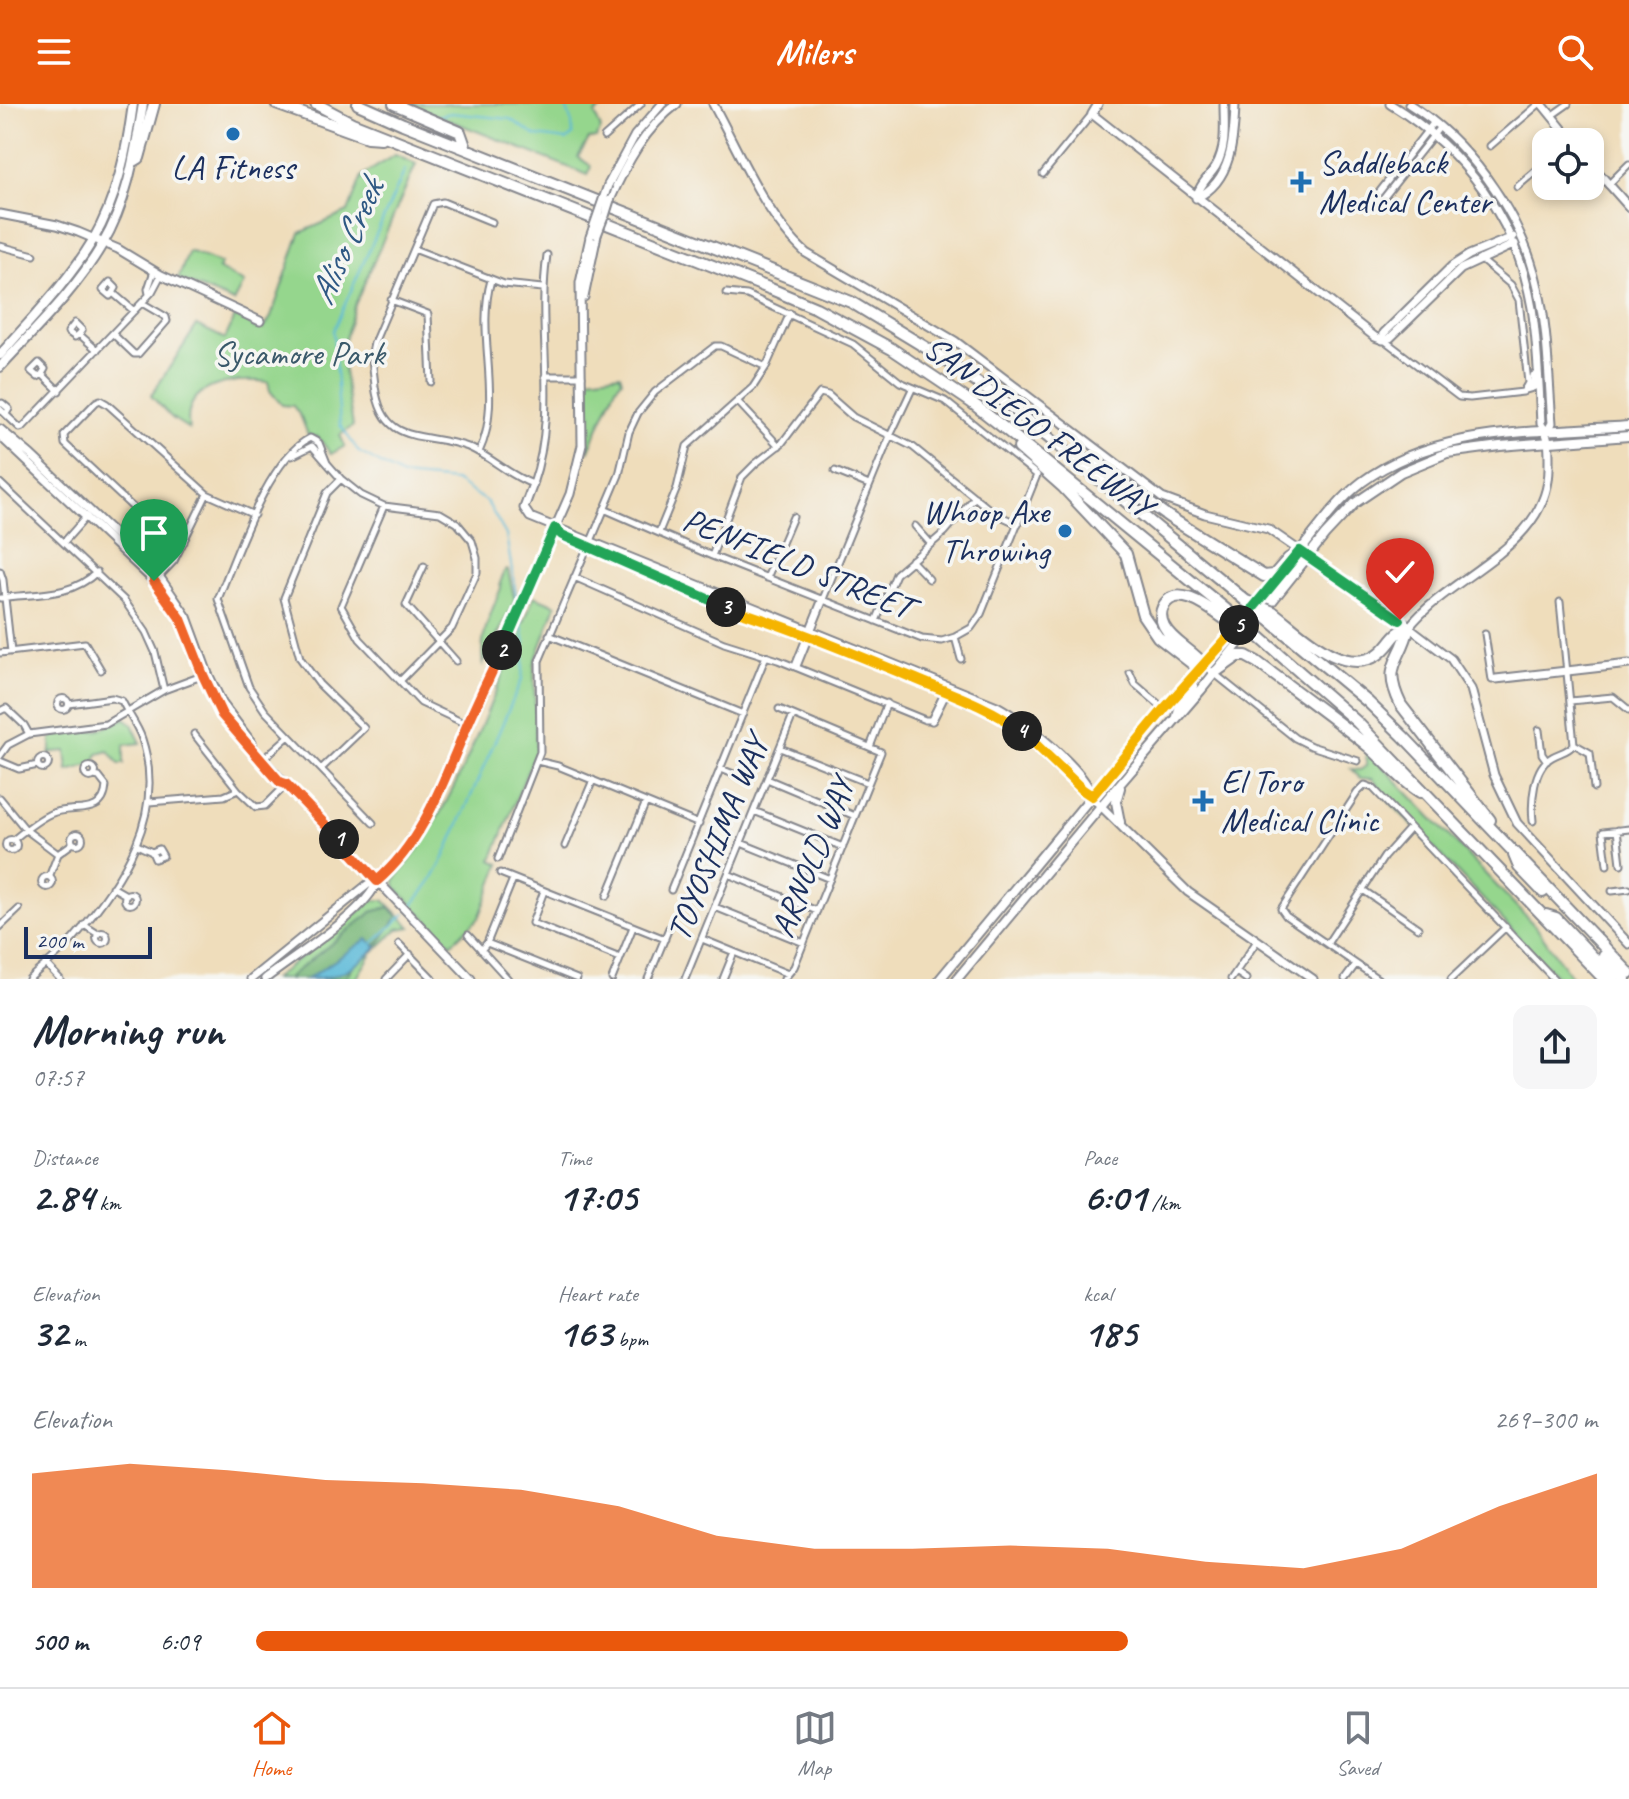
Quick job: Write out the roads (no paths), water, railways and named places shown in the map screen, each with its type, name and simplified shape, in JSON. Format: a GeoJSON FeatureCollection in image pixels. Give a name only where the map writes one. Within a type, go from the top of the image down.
{"type":"FeatureCollection","features":[{"type":"Feature","properties":{"kind":"highway"},"geometry":{"type":"LineString","coordinates":[[129,163],[139,158],[154,104]]}},
{"type":"Feature","properties":{"kind":"highway"},"geometry":{"type":"LineString","coordinates":[[276,104],[367,137],[395,140]]}},
{"type":"Feature","properties":{"kind":"highway","name":"SAN DIEGO FREEWAY"},"geometry":{"type":"LineString","coordinates":[[316,104],[352,123],[816,308],[892,349],[1004,428],[1232,619]]}},
{"type":"Feature","properties":{"kind":"highway","name":"SAN DIEGO FREEWAY"},"geometry":{"type":"LineString","coordinates":[[358,104],[408,127],[851,302],[943,358],[1067,452],[1246,601],[1271,616]]}},
{"type":"Feature","properties":{"kind":"highway"},"geometry":{"type":"LineString","coordinates":[[394,104],[460,132],[466,149]]}},
{"type":"Feature","properties":{"kind":"highway"},"geometry":{"type":"LineString","coordinates":[[1004,428],[1014,444],[1063,487],[1126,554],[1143,615],[1158,637],[1194,665],[1210,670],[1238,656],[1257,662],[1382,757],[1407,784],[1432,799]]}},
{"type":"Feature","properties":{"kind":"highway"},"geometry":{"type":"LineString","coordinates":[[1067,452],[1091,461],[1169,517],[1264,576],[1274,575],[1288,559],[1304,555]]}},
{"type":"Feature","properties":{"kind":"highway"},"geometry":{"type":"LineString","coordinates":[[1210,670],[1165,629],[1161,614],[1163,606],[1173,598],[1187,597],[1256,634],[1357,722],[1604,979]]}},
{"type":"Feature","properties":{"kind":"highway"},"geometry":{"type":"LineString","coordinates":[[1271,616],[1331,654],[1347,660],[1362,661],[1380,653],[1398,631],[1409,627]]}},
{"type":"Feature","properties":{"kind":"highway"},"geometry":{"type":"LineString","coordinates":[[1271,616],[1368,702],[1629,973]]}},
{"type":"Feature","properties":{"kind":"highway"},"geometry":{"type":"LineString","coordinates":[[1409,627],[1393,664],[1394,690],[1401,705],[1485,812],[1496,833]]}},
{"type":"Feature","properties":{"kind":"highway"},"geometry":{"type":"LineString","coordinates":[[1512,850],[1519,867],[1625,979]]}},
{"type":"Feature","properties":{"kind":"highway"},"geometry":{"type":"LineString","coordinates":[[1544,915],[1556,918],[1614,979]]}},
{"type":"Feature","properties":{"kind":"main road"},"geometry":{"type":"LineString","coordinates":[[0,355],[62,283],[94,239],[129,163],[133,104]]}},
{"type":"Feature","properties":{"kind":"main road"},"geometry":{"type":"LineString","coordinates":[[0,367],[63,299],[104,243],[119,207],[143,104]]}},
{"type":"Feature","properties":{"kind":"main road"},"geometry":{"type":"LineString","coordinates":[[251,979],[367,885],[377,881],[400,857],[425,820],[555,528],[578,468],[582,434],[580,283],[612,187],[635,135],[662,104]]}},
{"type":"Feature","properties":{"kind":"main road"},"geometry":{"type":"LineString","coordinates":[[612,187],[643,139],[659,119],[677,104]]}},
{"type":"Feature","properties":{"kind":"main road"},"geometry":{"type":"LineString","coordinates":[[713,104],[777,220],[806,253],[955,341],[1162,498],[1200,513],[1268,529],[1393,613],[1451,659],[1471,689],[1494,775],[1517,823],[1628,942]]}},
{"type":"Feature","properties":{"kind":"main road"},"geometry":{"type":"LineString","coordinates":[[1098,104],[1092,114],[1376,338],[1390,338],[1452,276],[1478,256],[1521,238]]}},
{"type":"Feature","properties":{"kind":"main road"},"geometry":{"type":"LineString","coordinates":[[1196,198],[1198,189],[1213,170],[1224,148],[1224,104]]}},
{"type":"Feature","properties":{"kind":"main road"},"geometry":{"type":"LineString","coordinates":[[1196,198],[1205,194],[1220,175],[1232,152],[1235,104]]}},
{"type":"Feature","properties":{"kind":"main road"},"geometry":{"type":"LineString","coordinates":[[1390,104],[1458,144],[1497,195],[1521,238],[1535,276],[1545,332],[1552,423],[1547,432]]}},
{"type":"Feature","properties":{"kind":"main road"},"geometry":{"type":"LineString","coordinates":[[1409,104],[1475,177],[1512,241],[1529,292],[1541,424],[1547,432],[1549,474],[1547,493],[1531,524],[1516,539],[1435,600],[1409,627]]}},
{"type":"Feature","properties":{"kind":"main road"},"geometry":{"type":"LineString","coordinates":[[1540,104],[1561,128]]}},
{"type":"Feature","properties":{"kind":"main road"},"geometry":{"type":"LineString","coordinates":[[1604,180],[1629,207]]}},
{"type":"Feature","properties":{"kind":"main road"},"geometry":{"type":"LineString","coordinates":[[0,214],[57,225],[104,243],[158,273],[260,321]]}},
{"type":"Feature","properties":{"kind":"main road"},"geometry":{"type":"LineString","coordinates":[[1524,390],[1535,384],[1537,363]]}},
{"type":"Feature","properties":{"kind":"main road"},"geometry":{"type":"LineString","coordinates":[[1524,390],[1539,395]]}},
{"type":"Feature","properties":{"kind":"main road"},"geometry":{"type":"LineString","coordinates":[[957,979],[1177,717],[1210,670],[1304,555],[1338,505],[1362,483],[1404,457],[1456,440],[1629,426]]}},
{"type":"Feature","properties":{"kind":"main road"},"geometry":{"type":"LineString","coordinates":[[0,429],[157,578],[181,619],[205,674],[228,713],[263,759],[471,979]]}},
{"type":"Feature","properties":{"kind":"main road"},"geometry":{"type":"LineString","coordinates":[[0,436],[88,514]]}},
{"type":"Feature","properties":{"kind":"main road"},"geometry":{"type":"LineString","coordinates":[[1304,555],[1355,503],[1401,472],[1434,457],[1460,451],[1629,436]]}},
{"type":"Feature","properties":{"kind":"main road"},"geometry":{"type":"LineString","coordinates":[[533,484],[525,513],[590,544],[948,689],[1013,724],[1120,822],[1188,892],[1313,979]]}},
{"type":"Feature","properties":{"kind":"main road"},"geometry":{"type":"LineString","coordinates":[[796,666],[823,599]]}},
{"type":"Feature","properties":{"kind":"main road"},"geometry":{"type":"LineString","coordinates":[[1496,679],[1629,664]]}},
{"type":"Feature","properties":{"kind":"main road"},"geometry":{"type":"LineString","coordinates":[[940,979],[1164,709],[1190,680],[1210,670]]}},
{"type":"Feature","properties":{"kind":"main road"},"geometry":{"type":"LineString","coordinates":[[1177,717],[1180,704],[1194,686],[1190,680]]}},
{"type":"Feature","properties":{"kind":"main road"},"geometry":{"type":"LineString","coordinates":[[932,720],[948,689]]}},
{"type":"Feature","properties":{"kind":"main road"},"geometry":{"type":"LineString","coordinates":[[1120,822],[1116,799],[1126,777]]}},
{"type":"Feature","properties":{"kind":"main road"},"geometry":{"type":"LineString","coordinates":[[265,979],[356,910],[374,891],[377,881]]}},
{"type":"Feature","properties":{"kind":"main road"},"geometry":{"type":"LineString","coordinates":[[989,922],[998,930]]}},
{"type":"Feature","properties":{"kind":"street"},"geometry":{"type":"LineString","coordinates":[[604,137],[641,104]]}},
{"type":"Feature","properties":{"kind":"street"},"geometry":{"type":"LineString","coordinates":[[1490,146],[1540,104]]}},
{"type":"Feature","properties":{"kind":"street"},"geometry":{"type":"LineString","coordinates":[[1551,116],[1568,104]]}},
{"type":"Feature","properties":{"kind":"street"},"geometry":{"type":"LineString","coordinates":[[1043,174],[1092,114]]}},
{"type":"Feature","properties":{"kind":"street"},"geometry":{"type":"LineString","coordinates":[[1433,129],[1382,200],[1376,203],[1377,195],[1433,129]]}},
{"type":"Feature","properties":{"kind":"street"},"geometry":{"type":"LineString","coordinates":[[1608,185],[1629,164]]}},
{"type":"Feature","properties":{"kind":"street"},"geometry":{"type":"LineString","coordinates":[[1517,187],[1532,174]]}},
{"type":"Feature","properties":{"kind":"street"},"geometry":{"type":"LineString","coordinates":[[492,222],[443,202],[435,202],[372,349],[377,402],[394,428],[405,434],[457,444],[479,452],[513,476],[533,484],[545,436],[542,288],[547,255]]}},
{"type":"Feature","properties":{"kind":"street"},"geometry":{"type":"LineString","coordinates":[[0,246],[34,255]]}},
{"type":"Feature","properties":{"kind":"street"},"geometry":{"type":"LineString","coordinates":[[414,249],[491,280],[513,286],[542,288]]}},
{"type":"Feature","properties":{"kind":"street"},"geometry":{"type":"LineString","coordinates":[[1383,340],[1459,397],[1524,390],[1528,383],[1519,300],[1511,285],[1478,256]]}},
{"type":"Feature","properties":{"kind":"street"},"geometry":{"type":"LineString","coordinates":[[0,407],[20,428],[142,303],[158,273]]}},
{"type":"Feature","properties":{"kind":"street"},"geometry":{"type":"LineString","coordinates":[[479,452],[489,415],[485,308],[491,280]]}},
{"type":"Feature","properties":{"kind":"street"},"geometry":{"type":"LineString","coordinates":[[113,293],[134,311]]}},
{"type":"Feature","properties":{"kind":"street"},"geometry":{"type":"LineString","coordinates":[[726,293],[747,295],[864,350],[888,373],[912,389],[945,401],[1037,475],[981,614],[971,628],[955,637],[961,659]]}},
{"type":"Feature","properties":{"kind":"street"},"geometry":{"type":"LineString","coordinates":[[391,300],[428,314],[431,382]]}},
{"type":"Feature","properties":{"kind":"street"},"geometry":{"type":"LineString","coordinates":[[113,334],[134,354],[138,354],[167,321],[166,317],[142,303]]}},
{"type":"Feature","properties":{"kind":"street"},"geometry":{"type":"LineString","coordinates":[[659,532],[677,488],[687,446],[697,433],[753,387],[766,367],[790,313]]}},
{"type":"Feature","properties":{"kind":"street"},"geometry":{"type":"LineString","coordinates":[[79,334],[97,350]]}},
{"type":"Feature","properties":{"kind":"street"},"geometry":{"type":"LineString","coordinates":[[498,859],[541,746],[538,668],[549,635],[619,475],[634,419],[655,392],[718,346],[766,367]]}},
{"type":"Feature","properties":{"kind":"street"},"geometry":{"type":"LineString","coordinates":[[42,374],[59,391]]}},
{"type":"Feature","properties":{"kind":"street"},"geometry":{"type":"LineString","coordinates":[[545,376],[582,376]]}},
{"type":"Feature","properties":{"kind":"street"},"geometry":{"type":"LineString","coordinates":[[823,599],[912,389]]}},
{"type":"Feature","properties":{"kind":"street"},"geometry":{"type":"LineString","coordinates":[[712,556],[742,477],[779,446],[820,393],[828,395],[863,424],[913,447],[997,515],[1018,524]]}},
{"type":"Feature","properties":{"kind":"street"},"geometry":{"type":"LineString","coordinates":[[184,542],[157,530],[65,444],[64,435],[100,400],[207,494],[254,515]]}},
{"type":"Feature","properties":{"kind":"street"},"geometry":{"type":"LineString","coordinates":[[738,402],[779,446]]}},
{"type":"Feature","properties":{"kind":"street"},"geometry":{"type":"LineString","coordinates":[[373,823],[265,711],[249,687],[218,599],[273,476],[287,458],[313,443],[341,479],[361,495],[384,506],[440,513],[457,523],[472,541],[477,573],[452,628],[400,681]]}},
{"type":"Feature","properties":{"kind":"street"},"geometry":{"type":"LineString","coordinates":[[835,471],[869,485]]}},
{"type":"Feature","properties":{"kind":"street"},"geometry":{"type":"LineString","coordinates":[[322,768],[364,728],[319,684],[300,658],[284,598],[327,493],[341,479]]}},
{"type":"Feature","properties":{"kind":"street"},"geometry":{"type":"LineString","coordinates":[[0,483],[124,600],[146,632],[155,652],[164,690]]}},
{"type":"Feature","properties":{"kind":"street"},"geometry":{"type":"LineString","coordinates":[[157,578],[174,561],[207,494]]}},
{"type":"Feature","properties":{"kind":"street"},"geometry":{"type":"LineString","coordinates":[[876,621],[893,578],[945,532],[975,497]]}},
{"type":"Feature","properties":{"kind":"street"},"geometry":{"type":"LineString","coordinates":[[384,506],[341,606],[357,634],[400,681],[430,709],[468,725]]}},
{"type":"Feature","properties":{"kind":"street","name":"PENFIELD STREET"},"geometry":{"type":"LineString","coordinates":[[604,509],[712,556],[922,639],[942,641],[955,637]]}},
{"type":"Feature","properties":{"kind":"street"},"geometry":{"type":"LineString","coordinates":[[64,542],[88,514]]}},
{"type":"Feature","properties":{"kind":"street"},"geometry":{"type":"LineString","coordinates":[[767,578],[793,517]]}},
{"type":"Feature","properties":{"kind":"street"},"geometry":{"type":"LineString","coordinates":[[915,526],[931,544]]}},
{"type":"Feature","properties":{"kind":"street"},"geometry":{"type":"LineString","coordinates":[[911,560],[929,579]]}},
{"type":"Feature","properties":{"kind":"street"},"geometry":{"type":"LineString","coordinates":[[424,566],[406,605],[456,661]]}},
{"type":"Feature","properties":{"kind":"street"},"geometry":{"type":"LineString","coordinates":[[0,571],[11,652]]}},
{"type":"Feature","properties":{"kind":"street"},"geometry":{"type":"LineString","coordinates":[[3,597],[69,591],[86,583],[97,572]]}},
{"type":"Feature","properties":{"kind":"street"},"geometry":{"type":"LineString","coordinates":[[574,577],[724,643],[796,666],[925,720],[932,720]]}},
{"type":"Feature","properties":{"kind":"street"},"geometry":{"type":"LineString","coordinates":[[1533,821],[1531,795],[1547,761],[1570,750],[1574,744],[1560,602]]}},
{"type":"Feature","properties":{"kind":"street"},"geometry":{"type":"LineString","coordinates":[[1485,634],[1492,680],[1496,679]]}},
{"type":"Feature","properties":{"kind":"street"},"geometry":{"type":"LineString","coordinates":[[549,635],[743,714]]}},
{"type":"Feature","properties":{"kind":"street"},"geometry":{"type":"LineString","coordinates":[[0,653],[85,643],[101,670]]}},
{"type":"Feature","properties":{"kind":"street"},"geometry":{"type":"LineString","coordinates":[[671,890],[766,656]]}},
{"type":"Feature","properties":{"kind":"street"},"geometry":{"type":"LineString","coordinates":[[1210,670],[1293,737],[1358,761]]}},
{"type":"Feature","properties":{"kind":"street"},"geometry":{"type":"LineString","coordinates":[[1130,673],[1135,684],[1164,709]]}},
{"type":"Feature","properties":{"kind":"street"},"geometry":{"type":"LineString","coordinates":[[38,765],[19,769],[0,759],[8,745],[29,734],[106,724],[164,690],[205,674]]}},
{"type":"Feature","properties":{"kind":"street"},"geometry":{"type":"LineString","coordinates":[[1570,701],[1613,697],[1629,710]]}},
{"type":"Feature","properties":{"kind":"street"},"geometry":{"type":"LineString","coordinates":[[29,979],[73,939],[130,861],[149,802],[142,739],[122,701],[112,698],[69,704]]}},
{"type":"Feature","properties":{"kind":"street"},"geometry":{"type":"LineString","coordinates":[[779,709],[870,747],[887,703]]}},
{"type":"Feature","properties":{"kind":"street"},"geometry":{"type":"LineString","coordinates":[[0,711],[6,708],[29,734]]}},
{"type":"Feature","properties":{"kind":"street","name":"TOYOSHIMA WAY"},"geometry":{"type":"LineString","coordinates":[[685,979],[793,715]]}},
{"type":"Feature","properties":{"kind":"street"},"geometry":{"type":"LineString","coordinates":[[1539,730],[1542,754],[1547,761]]}},
{"type":"Feature","properties":{"kind":"street"},"geometry":{"type":"LineString","coordinates":[[194,734],[238,790],[256,807],[261,808],[269,802],[286,784]]}},
{"type":"Feature","properties":{"kind":"street"},"geometry":{"type":"LineString","coordinates":[[263,759],[289,736]]}},
{"type":"Feature","properties":{"kind":"street"},"geometry":{"type":"LineString","coordinates":[[1574,744],[1590,753],[1594,788]]}},
{"type":"Feature","properties":{"kind":"street","name":"ARNOLD WAY"},"geometry":{"type":"LineString","coordinates":[[786,977],[804,943],[881,752],[870,747]]}},
{"type":"Feature","properties":{"kind":"street"},"geometry":{"type":"LineString","coordinates":[[780,748],[868,783]]}},
{"type":"Feature","properties":{"kind":"street"},"geometry":{"type":"LineString","coordinates":[[537,761],[558,766],[699,824]]}},
{"type":"Feature","properties":{"kind":"street"},"geometry":{"type":"LineString","coordinates":[[721,769],[746,779]]}},
{"type":"Feature","properties":{"kind":"street"},"geometry":{"type":"LineString","coordinates":[[13,840],[50,814],[98,806],[104,798],[106,786],[99,777],[94,776]]}},
{"type":"Feature","properties":{"kind":"street"},"geometry":{"type":"LineString","coordinates":[[767,779],[855,816]]}},
{"type":"Feature","properties":{"kind":"street"},"geometry":{"type":"LineString","coordinates":[[565,846],[593,780]]}},
{"type":"Feature","properties":{"kind":"street"},"geometry":{"type":"LineString","coordinates":[[1378,979],[1282,914],[1281,909],[1365,785],[1373,788],[1554,979]]}},
{"type":"Feature","properties":{"kind":"street"},"geometry":{"type":"LineString","coordinates":[[149,802],[224,796],[238,790]]}},
{"type":"Feature","properties":{"kind":"street"},"geometry":{"type":"LineString","coordinates":[[0,799],[26,830],[58,854]]}},
{"type":"Feature","properties":{"kind":"street"},"geometry":{"type":"LineString","coordinates":[[607,896],[646,802]]}},
{"type":"Feature","properties":{"kind":"street"},"geometry":{"type":"LineString","coordinates":[[754,811],[843,847]]}},
{"type":"Feature","properties":{"kind":"street"},"geometry":{"type":"LineString","coordinates":[[1327,944],[1387,852],[1410,827]]}},
{"type":"Feature","properties":{"kind":"street"},"geometry":{"type":"LineString","coordinates":[[1607,865],[1603,832],[1629,829]]}},
{"type":"Feature","properties":{"kind":"street"},"geometry":{"type":"LineString","coordinates":[[1617,830],[1621,864]]}},
{"type":"Feature","properties":{"kind":"street"},"geometry":{"type":"LineString","coordinates":[[49,877],[58,854],[73,843]]}},
{"type":"Feature","properties":{"kind":"street"},"geometry":{"type":"LineString","coordinates":[[741,843],[830,879]]}},
{"type":"Feature","properties":{"kind":"street"},"geometry":{"type":"LineString","coordinates":[[137,845],[152,852]]}},
{"type":"Feature","properties":{"kind":"street"},"geometry":{"type":"LineString","coordinates":[[500,873],[665,939]]}},
{"type":"Feature","properties":{"kind":"street"},"geometry":{"type":"LineString","coordinates":[[728,874],[817,911]]}},
{"type":"Feature","properties":{"kind":"street"},"geometry":{"type":"LineString","coordinates":[[481,950],[487,943],[513,879]]}},
{"type":"Feature","properties":{"kind":"street"},"geometry":{"type":"LineString","coordinates":[[112,887],[126,895]]}},
{"type":"Feature","properties":{"kind":"street"},"geometry":{"type":"LineString","coordinates":[[1612,891],[1629,889]]}},
{"type":"Feature","properties":{"kind":"street"},"geometry":{"type":"LineString","coordinates":[[1362,890],[1418,928]]}},
{"type":"Feature","properties":{"kind":"street"},"geometry":{"type":"LineString","coordinates":[[544,891],[532,923],[620,958]]}},
{"type":"Feature","properties":{"kind":"street"},"geometry":{"type":"LineString","coordinates":[[715,907],[804,943]]}},
{"type":"Feature","properties":{"kind":"street"},"geometry":{"type":"LineString","coordinates":[[0,927],[19,909]]}},
{"type":"Feature","properties":{"kind":"street"},"geometry":{"type":"LineString","coordinates":[[84,925],[98,934]]}},
{"type":"Feature","properties":{"kind":"street"},"geometry":{"type":"LineString","coordinates":[[612,979],[633,927]]}},
{"type":"Feature","properties":{"kind":"street"},"geometry":{"type":"LineString","coordinates":[[1451,979],[1506,927]]}},
{"type":"Feature","properties":{"kind":"street"},"geometry":{"type":"LineString","coordinates":[[648,979],[669,928]]}},
{"type":"Feature","properties":{"kind":"street"},"geometry":{"type":"LineString","coordinates":[[468,935],[508,979]]}},
{"type":"Feature","properties":{"kind":"street"},"geometry":{"type":"LineString","coordinates":[[702,939],[786,977]]}},
{"type":"Feature","properties":{"kind":"street"},"geometry":{"type":"LineString","coordinates":[[1231,979],[1257,941]]}},
{"type":"Feature","properties":{"kind":"street"},"geometry":{"type":"LineString","coordinates":[[487,943],[577,979]]}},
{"type":"Feature","properties":{"kind":"street"},"geometry":{"type":"LineString","coordinates":[[399,944],[433,979]]}},
{"type":"Feature","properties":{"kind":"street"},"geometry":{"type":"LineString","coordinates":[[723,979],[734,952]]}},
{"type":"Feature","properties":{"kind":"street"},"geometry":{"type":"LineString","coordinates":[[386,979],[410,954]]}},
{"type":"Feature","properties":{"kind":"street"},"geometry":{"type":"LineString","coordinates":[[45,963],[60,979]]}},
{"type":"Feature","properties":{"kind":"street"},"geometry":{"type":"LineString","coordinates":[[1345,979],[1356,963]]}},
{"type":"Feature","properties":{"kind":"street"},"geometry":{"type":"LineString","coordinates":[[1236,972],[1246,979]]}},
{"type":"Feature","properties":{"kind":"water"},"geometry":{"type":"Polygon","coordinates":[[[367,939],[377,947],[361,961],[328,977],[307,979],[367,939]]]}},
{"type":"Feature","properties":{"kind":"waterway","name":"Aliso Creek"},"geometry":{"type":"LineString","coordinates":[[438,116],[451,113],[510,119],[536,136],[567,140],[573,135],[565,104]]}},
{"type":"Feature","properties":{"kind":"waterway","name":"Aliso Creek"},"geometry":{"type":"LineString","coordinates":[[405,170],[333,331],[340,425],[359,452],[402,476],[455,481],[487,502],[506,535],[518,606]]}},
{"type":"Feature","properties":{"kind":"waterway","name":"Aliso Creek"},"geometry":{"type":"LineString","coordinates":[[409,910],[431,882],[444,858],[522,679],[525,643],[520,616]]}},
{"type":"Feature","properties":{"kind":"waterway","name":"Aliso Creek"},"geometry":{"type":"LineString","coordinates":[[371,945],[405,914]]}},
{"type":"Feature","properties":{"kind":"place","name":"LA Fitness"},"geometry":{"type":"Point","coordinates":[233,134]}},
{"type":"Feature","properties":{"kind":"place","name":"Saddleback Medical Center"},"geometry":{"type":"Point","coordinates":[1301,182]}},
{"type":"Feature","properties":{"kind":"place","name":"Whoop Axe Throwing"},"geometry":{"type":"Point","coordinates":[1065,531]}},
{"type":"Feature","properties":{"kind":"place","name":"El Toro Medical Clinic"},"geometry":{"type":"Point","coordinates":[1203,801]}},
{"type":"Feature","properties":{"kind":"park label","name":"Sycamore Park"},"geometry":{"type":"Point","coordinates":[299,353]}}]}
